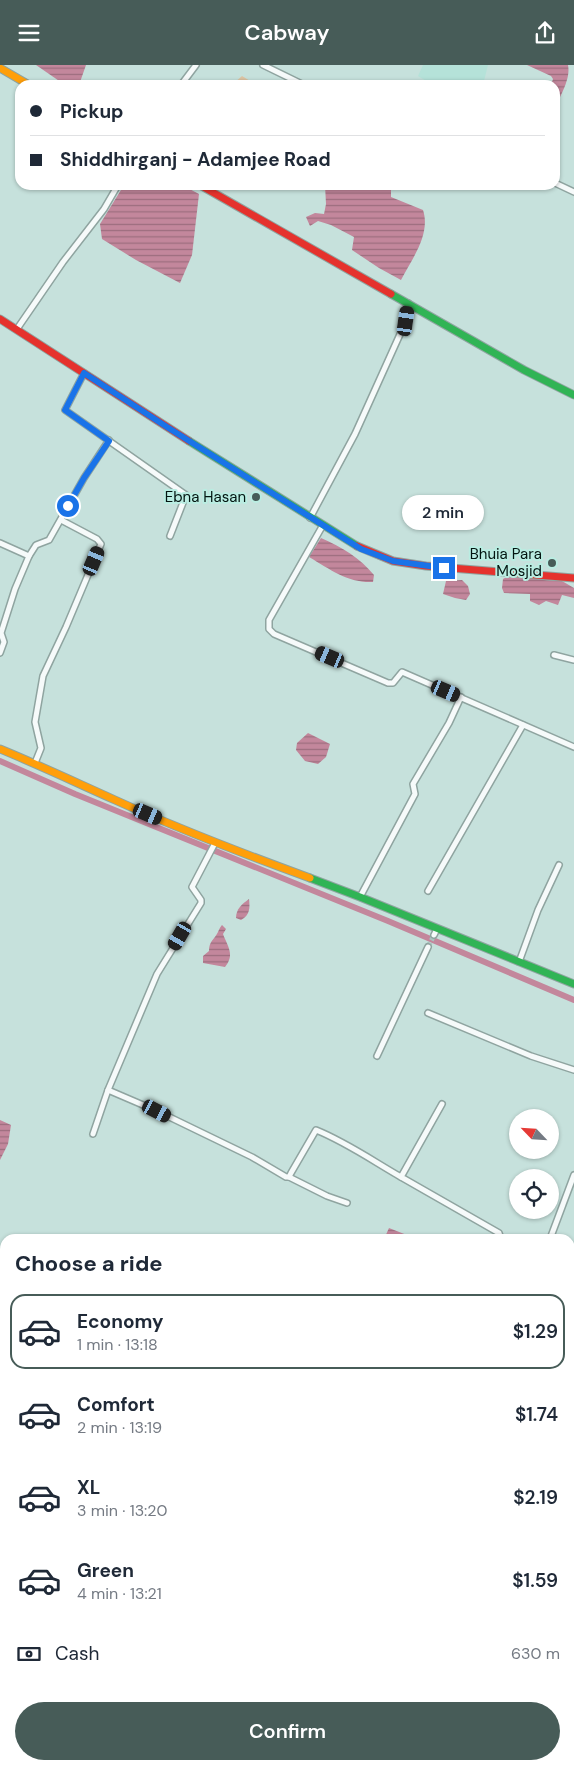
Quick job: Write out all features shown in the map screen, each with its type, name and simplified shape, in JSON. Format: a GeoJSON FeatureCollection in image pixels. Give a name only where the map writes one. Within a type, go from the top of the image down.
{"type":"FeatureCollection","features":[{"type":"Feature","properties":{"kind":"main road"},"geometry":{"type":"LineString","coordinates":[[0,68],[20,80]]}},
{"type":"Feature","properties":{"kind":"main road"},"geometry":{"type":"LineString","coordinates":[[209,190],[524,370],[574,395]]}},
{"type":"Feature","properties":{"kind":"main road"},"geometry":{"type":"LineString","coordinates":[[0,319],[361,549],[393,561],[444,568],[574,578]]}},
{"type":"Feature","properties":{"kind":"main road"},"geometry":{"type":"LineString","coordinates":[[0,749],[35,763],[214,845],[360,897],[435,932],[519,961],[574,984]]}},
{"type":"Feature","properties":{"kind":"street"},"geometry":{"type":"LineString","coordinates":[[184,80],[194,65]]}},
{"type":"Feature","properties":{"kind":"street"},"geometry":{"type":"LineString","coordinates":[[263,65],[294,80]]}},
{"type":"Feature","properties":{"kind":"street"},"geometry":{"type":"LineString","coordinates":[[560,185],[574,192]]}},
{"type":"Feature","properties":{"kind":"street"},"geometry":{"type":"LineString","coordinates":[[17,329],[62,262],[104,209],[115,190]]}},
{"type":"Feature","properties":{"kind":"street"},"geometry":{"type":"LineString","coordinates":[[310,518],[359,425],[406,321],[408,303]]}},
{"type":"Feature","properties":{"kind":"street"},"geometry":{"type":"LineString","coordinates":[[84,373],[65,410],[186,495],[170,536]]}},
{"type":"Feature","properties":{"kind":"street"},"geometry":{"type":"LineString","coordinates":[[0,653],[4,642],[1,633],[15,589],[29,556],[36,545],[49,540],[84,478],[109,441]]}},
{"type":"Feature","properties":{"kind":"street"},"geometry":{"type":"LineString","coordinates":[[35,763],[41,748],[35,722],[43,676],[101,544],[97,539],[60,520]]}},
{"type":"Feature","properties":{"kind":"street"},"geometry":{"type":"LineString","coordinates":[[323,525],[268,620],[270,629],[274,634],[388,683],[393,683],[402,672],[574,747]]}},
{"type":"Feature","properties":{"kind":"street"},"geometry":{"type":"LineString","coordinates":[[0,543],[29,556]]}},
{"type":"Feature","properties":{"kind":"street"},"geometry":{"type":"LineString","coordinates":[[554,655],[574,660]]}},
{"type":"Feature","properties":{"kind":"street"},"geometry":{"type":"LineString","coordinates":[[360,897],[415,795],[414,784],[449,723],[461,697]]}},
{"type":"Feature","properties":{"kind":"street"},"geometry":{"type":"LineString","coordinates":[[428,891],[523,725]]}},
{"type":"Feature","properties":{"kind":"street"},"geometry":{"type":"LineString","coordinates":[[93,1133],[108,1090],[157,974],[201,903],[192,887],[214,845]]}},
{"type":"Feature","properties":{"kind":"street"},"geometry":{"type":"LineString","coordinates":[[519,961],[538,910],[559,865]]}},
{"type":"Feature","properties":{"kind":"street"},"geometry":{"type":"LineString","coordinates":[[377,1055],[428,947]]}},
{"type":"Feature","properties":{"kind":"street"},"geometry":{"type":"LineString","coordinates":[[428,1013],[531,1056],[574,1071]]}},
{"type":"Feature","properties":{"kind":"street"},"geometry":{"type":"LineString","coordinates":[[108,1090],[157,1111],[327,1196],[347,1203]]}},
{"type":"Feature","properties":{"kind":"street"},"geometry":{"type":"LineString","coordinates":[[401,1177],[442,1104]]}},
{"type":"Feature","properties":{"kind":"street"},"geometry":{"type":"LineString","coordinates":[[289,1177],[316,1130],[356,1149],[372,1161],[500,1234]]}},
{"type":"Feature","properties":{"kind":"street"},"geometry":{"type":"LineString","coordinates":[[552,1234],[574,1175]]}},
{"type":"Feature","properties":{"kind":"shaded area"},"geometry":{"type":"Polygon","coordinates":[[[36,65],[86,65],[81,80],[58,80],[36,65]]]}},
{"type":"Feature","properties":{"kind":"shaded area"},"geometry":{"type":"Polygon","coordinates":[[[423,65],[488,65],[484,80],[425,80],[418,76],[423,65]]]}},
{"type":"Feature","properties":{"kind":"shaded area"},"geometry":{"type":"Polygon","coordinates":[[[527,65],[568,65],[567,82],[560,97],[560,80],[553,80],[551,76],[527,65]]]}},
{"type":"Feature","properties":{"kind":"shaded area"},"geometry":{"type":"Polygon","coordinates":[[[121,190],[191,190],[199,194],[192,255],[180,283],[136,260],[102,239],[100,224],[121,190]]]}},
{"type":"Feature","properties":{"kind":"shaded area"},"geometry":{"type":"Polygon","coordinates":[[[325,190],[391,190],[391,197],[423,210],[425,219],[422,237],[415,255],[401,280],[352,250],[354,237],[331,225],[318,221],[310,226],[306,217],[315,213],[324,214],[325,190]]]}},
{"type":"Feature","properties":{"kind":"shaded area"},"geometry":{"type":"Polygon","coordinates":[[[321,538],[343,549],[363,563],[374,575],[373,582],[348,578],[309,557],[321,538]]]}},
{"type":"Feature","properties":{"kind":"shaded area"},"geometry":{"type":"Polygon","coordinates":[[[512,574],[531,576],[544,580],[562,581],[574,588],[574,598],[562,595],[558,605],[546,601],[539,605],[530,601],[530,594],[504,593],[502,588],[503,579],[512,574]]]}},
{"type":"Feature","properties":{"kind":"shaded area"},"geometry":{"type":"Polygon","coordinates":[[[462,580],[468,586],[470,594],[466,600],[443,594],[446,581],[462,580]]]}},
{"type":"Feature","properties":{"kind":"shaded area"},"geometry":{"type":"Polygon","coordinates":[[[308,733],[330,744],[326,757],[318,764],[305,761],[296,750],[297,743],[308,733]]]}},
{"type":"Feature","properties":{"kind":"shaded area"},"geometry":{"type":"Polygon","coordinates":[[[249,899],[248,914],[241,920],[236,918],[240,907],[249,899]]]}},
{"type":"Feature","properties":{"kind":"shaded area"},"geometry":{"type":"Polygon","coordinates":[[[222,925],[226,929],[223,934],[230,951],[228,963],[225,967],[203,963],[203,956],[209,951],[211,943],[222,925]]]}},
{"type":"Feature","properties":{"kind":"shaded area"},"geometry":{"type":"Polygon","coordinates":[[[0,1120],[11,1125],[8,1144],[0,1160],[0,1120]]]}},
{"type":"Feature","properties":{"kind":"shaded area"},"geometry":{"type":"Polygon","coordinates":[[[389,1228],[404,1234],[386,1234],[389,1228]]]}},
{"type":"Feature","properties":{"kind":"green space"},"geometry":{"type":"Polygon","coordinates":[[[242,76],[249,80],[237,80],[242,76]]]}},
{"type":"Feature","properties":{"kind":"waterway"},"geometry":{"type":"LineString","coordinates":[[0,761],[75,794],[388,921],[574,1000]]}},
{"type":"Feature","properties":{"kind":"tunnel"},"geometry":{"type":"LineString","coordinates":[[428,947],[434,935]]}},
{"type":"Feature","properties":{"kind":"traffic: fast"},"geometry":{"type":"LineString","coordinates":[[391,294],[524,370],[574,395]]}},
{"type":"Feature","properties":{"kind":"traffic: fast"},"geometry":{"type":"LineString","coordinates":[[189,441],[357,546]]}},
{"type":"Feature","properties":{"kind":"traffic: fast"},"geometry":{"type":"LineString","coordinates":[[310,878],[574,984]]}},
{"type":"Feature","properties":{"kind":"traffic: slow"},"geometry":{"type":"LineString","coordinates":[[0,68],[20,80]]}},
{"type":"Feature","properties":{"kind":"traffic: slow"},"geometry":{"type":"LineString","coordinates":[[0,749],[163,821],[310,878]]}},
{"type":"Feature","properties":{"kind":"traffic: jam"},"geometry":{"type":"LineString","coordinates":[[209,190],[391,294]]}},
{"type":"Feature","properties":{"kind":"traffic: jam"},"geometry":{"type":"LineString","coordinates":[[0,319],[189,441]]}},
{"type":"Feature","properties":{"kind":"traffic: jam"},"geometry":{"type":"LineString","coordinates":[[357,546],[393,561],[426,566],[574,578]]}},
{"type":"Feature","properties":{"kind":"place","name":"Ebna Hasan"},"geometry":{"type":"Point","coordinates":[256,497]}},
{"type":"Feature","properties":{"kind":"place","name":"Bhuia Para Mosjid"},"geometry":{"type":"Point","coordinates":[552,563]}},
{"type":"Feature","properties":{"kind":"route"},"geometry":{"type":"LineString","coordinates":[[68,506],[109,441],[66,413],[65,408],[84,373],[361,549],[393,561],[444,568]]}}]}
